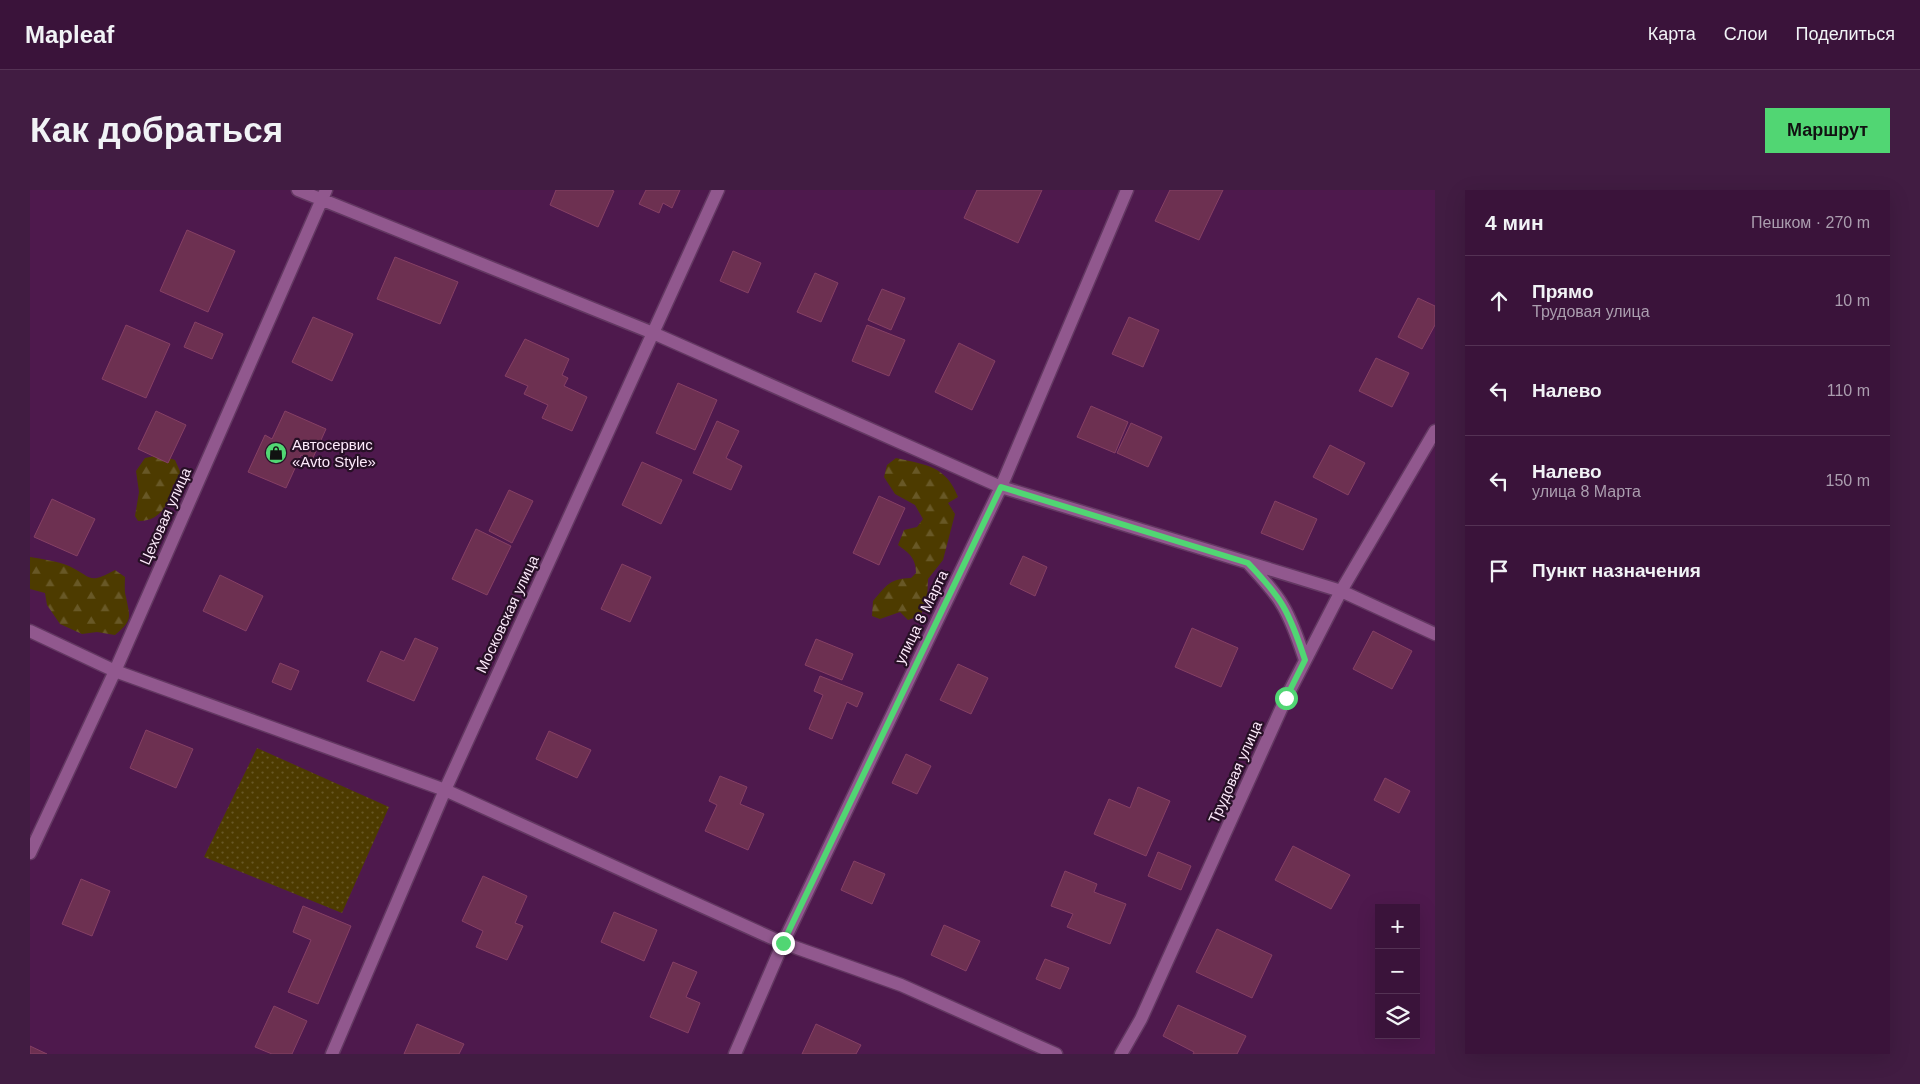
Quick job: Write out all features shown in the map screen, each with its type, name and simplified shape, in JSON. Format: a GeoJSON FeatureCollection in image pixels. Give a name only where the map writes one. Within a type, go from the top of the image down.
{"type":"FeatureCollection","features":[{"type":"Feature","properties":{"kind":"street"},"geometry":{"type":"LineString","coordinates":[[298,190],[324,195],[654,333],[1001,487],[1341,591],[1435,634]]}},
{"type":"Feature","properties":{"kind":"street","name":"Московская улица"},"geometry":{"type":"LineString","coordinates":[[332,1054],[445,790],[718,190]]}},
{"type":"Feature","properties":{"kind":"street","name":"улица 8 Марта"},"geometry":{"type":"LineString","coordinates":[[735,1054],[783,943],[1001,487],[1128,190]]}},
{"type":"Feature","properties":{"kind":"street","name":"Цеховая улица"},"geometry":{"type":"LineString","coordinates":[[30,853],[115,671],[324,195]]}},
{"type":"Feature","properties":{"kind":"street","name":"Трудовая улица"},"geometry":{"type":"LineString","coordinates":[[1121,1054],[1141,1019],[1305,660],[1341,591],[1435,431]]}},
{"type":"Feature","properties":{"kind":"street"},"geometry":{"type":"LineString","coordinates":[[1248,563],[1283,605],[1305,660]]}},
{"type":"Feature","properties":{"kind":"street"},"geometry":{"type":"LineString","coordinates":[[30,631],[115,671],[445,790],[783,943],[901,986],[1056,1054]]}},
{"type":"Feature","properties":{"kind":"green space"},"geometry":{"type":"Polygon","coordinates":[[[160,455],[175,460],[183,478],[173,485],[166,505],[158,515],[145,521],[138,521],[135,516],[139,492],[136,471],[145,458],[160,455]]]}},
{"type":"Feature","properties":{"kind":"green space"},"geometry":{"type":"Polygon","coordinates":[[[896,458],[934,468],[948,479],[958,497],[948,503],[955,514],[943,560],[928,579],[927,602],[920,616],[908,620],[900,612],[880,619],[872,616],[873,601],[885,587],[893,581],[911,578],[916,573],[915,563],[911,556],[898,545],[904,530],[917,527],[923,519],[915,505],[895,494],[884,477],[887,465],[896,458]]]}},
{"type":"Feature","properties":{"kind":"green space"},"geometry":{"type":"Polygon","coordinates":[[[30,557],[64,564],[90,578],[100,577],[115,570],[125,577],[129,618],[125,626],[115,635],[97,632],[82,634],[60,624],[47,605],[45,593],[30,589],[30,557]]]}},
{"type":"Feature","properties":{"kind":"green space"},"geometry":{"type":"Polygon","coordinates":[[[257,748],[389,807],[342,913],[204,857],[257,748]]]}},
{"type":"Feature","properties":{"kind":"building"},"geometry":{"type":"Polygon","coordinates":[[[556,190],[614,191],[598,227],[550,205],[556,190]]]}},
{"type":"Feature","properties":{"kind":"building"},"geometry":{"type":"Polygon","coordinates":[[[646,190],[680,190],[672,208],[663,203],[659,213],[639,204],[646,190]]]}},
{"type":"Feature","properties":{"kind":"building"},"geometry":{"type":"Polygon","coordinates":[[[977,190],[1042,190],[1018,243],[964,218],[977,190]]]}},
{"type":"Feature","properties":{"kind":"building"},"geometry":{"type":"Polygon","coordinates":[[[1170,190],[1223,190],[1199,240],[1155,221],[1170,190]]]}},
{"type":"Feature","properties":{"kind":"building"},"geometry":{"type":"Polygon","coordinates":[[[187,230],[235,251],[208,312],[160,291],[187,230]]]}},
{"type":"Feature","properties":{"kind":"building"},"geometry":{"type":"Polygon","coordinates":[[[733,251],[761,263],[748,293],[720,281],[733,251]]]}},
{"type":"Feature","properties":{"kind":"building"},"geometry":{"type":"Polygon","coordinates":[[[395,257],[458,282],[440,324],[377,299],[395,257]]]}},
{"type":"Feature","properties":{"kind":"building"},"geometry":{"type":"Polygon","coordinates":[[[815,273],[838,283],[821,322],[797,312],[815,273]]]}},
{"type":"Feature","properties":{"kind":"building"},"geometry":{"type":"Polygon","coordinates":[[[882,289],[905,298],[891,330],[868,320],[882,289]]]}},
{"type":"Feature","properties":{"kind":"building"},"geometry":{"type":"Polygon","coordinates":[[[1418,298],[1435,306],[1435,325],[1422,349],[1398,337],[1418,298]]]}},
{"type":"Feature","properties":{"kind":"building"},"geometry":{"type":"Polygon","coordinates":[[[313,317],[353,334],[332,381],[292,362],[313,317]]]}},
{"type":"Feature","properties":{"kind":"building"},"geometry":{"type":"Polygon","coordinates":[[[1129,317],[1159,330],[1143,367],[1112,354],[1129,317]]]}},
{"type":"Feature","properties":{"kind":"building"},"geometry":{"type":"Polygon","coordinates":[[[195,322],[223,334],[212,359],[184,347],[195,322]]]}},
{"type":"Feature","properties":{"kind":"building"},"geometry":{"type":"Polygon","coordinates":[[[126,325],[170,344],[146,398],[102,379],[126,325]]]}},
{"type":"Feature","properties":{"kind":"building"},"geometry":{"type":"Polygon","coordinates":[[[867,325],[905,340],[889,376],[852,361],[867,325]]]}},
{"type":"Feature","properties":{"kind":"building"},"geometry":{"type":"Polygon","coordinates":[[[525,339],[569,359],[562,375],[568,378],[564,386],[587,397],[572,431],[542,418],[548,405],[524,394],[528,386],[505,376],[525,339]]]}},
{"type":"Feature","properties":{"kind":"building"},"geometry":{"type":"Polygon","coordinates":[[[959,343],[995,361],[972,410],[935,392],[959,343]]]}},
{"type":"Feature","properties":{"kind":"building"},"geometry":{"type":"Polygon","coordinates":[[[1376,358],[1409,373],[1392,407],[1359,391],[1376,358]]]}},
{"type":"Feature","properties":{"kind":"building"},"geometry":{"type":"Polygon","coordinates":[[[678,383],[717,400],[695,450],[656,433],[678,383]]]}},
{"type":"Feature","properties":{"kind":"building"},"geometry":{"type":"Polygon","coordinates":[[[1091,406],[1128,422],[1115,453],[1077,437],[1091,406]]]}},
{"type":"Feature","properties":{"kind":"building"},"geometry":{"type":"Polygon","coordinates":[[[156,411],[186,425],[168,463],[138,449],[156,411]]]}},
{"type":"Feature","properties":{"kind":"building"},"geometry":{"type":"Polygon","coordinates":[[[285,411],[326,429],[312,460],[301,455],[286,488],[248,472],[265,435],[272,439],[285,411]]]}},
{"type":"Feature","properties":{"kind":"building"},"geometry":{"type":"Polygon","coordinates":[[[717,421],[739,431],[726,458],[742,466],[731,490],[693,473],[717,421]]]}},
{"type":"Feature","properties":{"kind":"building"},"geometry":{"type":"Polygon","coordinates":[[[1131,423],[1162,437],[1148,467],[1117,453],[1131,423]]]}},
{"type":"Feature","properties":{"kind":"building"},"geometry":{"type":"Polygon","coordinates":[[[1330,445],[1365,463],[1348,495],[1313,477],[1330,445]]]}},
{"type":"Feature","properties":{"kind":"building"},"geometry":{"type":"Polygon","coordinates":[[[642,462],[682,480],[661,524],[622,505],[642,462]]]}},
{"type":"Feature","properties":{"kind":"building"},"geometry":{"type":"Polygon","coordinates":[[[509,490],[533,501],[512,543],[489,531],[509,490]]]}},
{"type":"Feature","properties":{"kind":"building"},"geometry":{"type":"Polygon","coordinates":[[[879,496],[905,508],[879,565],[853,553],[879,496]]]}},
{"type":"Feature","properties":{"kind":"building"},"geometry":{"type":"Polygon","coordinates":[[[52,499],[95,519],[77,556],[34,537],[52,499]]]}},
{"type":"Feature","properties":{"kind":"building"},"geometry":{"type":"Polygon","coordinates":[[[1275,501],[1317,519],[1303,550],[1261,533],[1275,501]]]}},
{"type":"Feature","properties":{"kind":"building"},"geometry":{"type":"Polygon","coordinates":[[[476,529],[511,546],[487,595],[452,579],[476,529]]]}},
{"type":"Feature","properties":{"kind":"building"},"geometry":{"type":"Polygon","coordinates":[[[1023,556],[1047,567],[1035,596],[1010,584],[1023,556]]]}},
{"type":"Feature","properties":{"kind":"building"},"geometry":{"type":"Polygon","coordinates":[[[622,564],[651,577],[630,622],[601,609],[622,564]]]}},
{"type":"Feature","properties":{"kind":"building"},"geometry":{"type":"Polygon","coordinates":[[[220,575],[263,596],[246,631],[203,611],[220,575]]]}},
{"type":"Feature","properties":{"kind":"building"},"geometry":{"type":"Polygon","coordinates":[[[1192,628],[1238,648],[1221,687],[1175,667],[1192,628]]]}},
{"type":"Feature","properties":{"kind":"building"},"geometry":{"type":"Polygon","coordinates":[[[1373,631],[1412,651],[1392,689],[1353,669],[1373,631]]]}},
{"type":"Feature","properties":{"kind":"building"},"geometry":{"type":"Polygon","coordinates":[[[415,638],[438,648],[414,701],[367,681],[381,651],[404,661],[415,638]]]}},
{"type":"Feature","properties":{"kind":"building"},"geometry":{"type":"Polygon","coordinates":[[[816,639],[853,654],[842,680],[805,665],[816,639]]]}},
{"type":"Feature","properties":{"kind":"building"},"geometry":{"type":"Polygon","coordinates":[[[280,663],[299,671],[291,690],[272,682],[280,663]]]}},
{"type":"Feature","properties":{"kind":"building"},"geometry":{"type":"Polygon","coordinates":[[[958,664],[988,678],[971,714],[940,700],[958,664]]]}},
{"type":"Feature","properties":{"kind":"building"},"geometry":{"type":"Polygon","coordinates":[[[820,676],[863,693],[857,707],[847,702],[832,739],[809,729],[823,695],[814,691],[820,676]]]}},
{"type":"Feature","properties":{"kind":"building"},"geometry":{"type":"Polygon","coordinates":[[[146,730],[193,749],[176,788],[130,768],[146,730]]]}},
{"type":"Feature","properties":{"kind":"building"},"geometry":{"type":"Polygon","coordinates":[[[549,731],[591,750],[577,778],[536,759],[549,731]]]}},
{"type":"Feature","properties":{"kind":"building"},"geometry":{"type":"Polygon","coordinates":[[[906,754],[931,766],[917,794],[892,783],[906,754]]]}},
{"type":"Feature","properties":{"kind":"building"},"geometry":{"type":"Polygon","coordinates":[[[720,776],[747,787],[740,804],[764,814],[748,850],[705,831],[717,805],[709,801],[720,776]]]}},
{"type":"Feature","properties":{"kind":"building"},"geometry":{"type":"Polygon","coordinates":[[[1385,778],[1410,791],[1399,813],[1374,800],[1385,778]]]}},
{"type":"Feature","properties":{"kind":"building"},"geometry":{"type":"Polygon","coordinates":[[[1138,787],[1170,801],[1146,856],[1094,834],[1109,799],[1130,808],[1138,787]]]}},
{"type":"Feature","properties":{"kind":"building"},"geometry":{"type":"Polygon","coordinates":[[[1293,846],[1350,875],[1331,909],[1275,880],[1293,846]]]}},
{"type":"Feature","properties":{"kind":"building"},"geometry":{"type":"Polygon","coordinates":[[[1158,852],[1191,866],[1181,890],[1148,876],[1158,852]]]}},
{"type":"Feature","properties":{"kind":"building"},"geometry":{"type":"Polygon","coordinates":[[[854,861],[885,874],[872,904],[841,890],[854,861]]]}},
{"type":"Feature","properties":{"kind":"building"},"geometry":{"type":"Polygon","coordinates":[[[1065,871],[1097,884],[1094,892],[1126,904],[1110,944],[1067,927],[1073,914],[1051,906],[1065,871]]]}},
{"type":"Feature","properties":{"kind":"building"},"geometry":{"type":"Polygon","coordinates":[[[483,876],[527,896],[515,923],[523,926],[507,960],[476,947],[483,931],[462,921],[483,876]]]}},
{"type":"Feature","properties":{"kind":"building"},"geometry":{"type":"Polygon","coordinates":[[[81,879],[110,891],[92,936],[62,924],[81,879]]]}},
{"type":"Feature","properties":{"kind":"building"},"geometry":{"type":"Polygon","coordinates":[[[303,906],[351,926],[318,1004],[288,992],[311,940],[293,932],[303,906]]]}},
{"type":"Feature","properties":{"kind":"building"},"geometry":{"type":"Polygon","coordinates":[[[614,912],[657,930],[644,961],[601,942],[614,912]]]}},
{"type":"Feature","properties":{"kind":"building"},"geometry":{"type":"Polygon","coordinates":[[[944,925],[980,941],[966,971],[931,955],[944,925]]]}},
{"type":"Feature","properties":{"kind":"building"},"geometry":{"type":"Polygon","coordinates":[[[1217,929],[1272,955],[1252,998],[1196,972],[1217,929]]]}},
{"type":"Feature","properties":{"kind":"building"},"geometry":{"type":"Polygon","coordinates":[[[1045,959],[1069,968],[1060,989],[1036,979],[1045,959]]]}},
{"type":"Feature","properties":{"kind":"building"},"geometry":{"type":"Polygon","coordinates":[[[673,962],[697,972],[686,997],[700,1003],[688,1033],[650,1017],[673,962]]]}},
{"type":"Feature","properties":{"kind":"building"},"geometry":{"type":"Polygon","coordinates":[[[1178,1005],[1246,1036],[1237,1054],[1193,1054],[1194,1052],[1163,1036],[1178,1005]]]}},
{"type":"Feature","properties":{"kind":"building"},"geometry":{"type":"Polygon","coordinates":[[[274,1006],[307,1021],[292,1054],[272,1054],[255,1047],[274,1006]]]}},
{"type":"Feature","properties":{"kind":"building"},"geometry":{"type":"Polygon","coordinates":[[[417,1024],[464,1044],[459,1054],[404,1054],[417,1024]]]}},
{"type":"Feature","properties":{"kind":"building"},"geometry":{"type":"Polygon","coordinates":[[[816,1024],[861,1045],[856,1054],[802,1054],[816,1024]]]}},
{"type":"Feature","properties":{"kind":"building"},"geometry":{"type":"Polygon","coordinates":[[[30,1046],[47,1054],[30,1054],[30,1046]]]}},
{"type":"Feature","properties":{"kind":"place","name":"Автосервис «Avto Style»"},"geometry":{"type":"Point","coordinates":[276,453]}},
{"type":"Feature","properties":{"kind":"route"},"geometry":{"type":"LineString","coordinates":[[783,943],[1001,487],[1248,563],[1283,605],[1305,660],[1286,698]]}}]}
